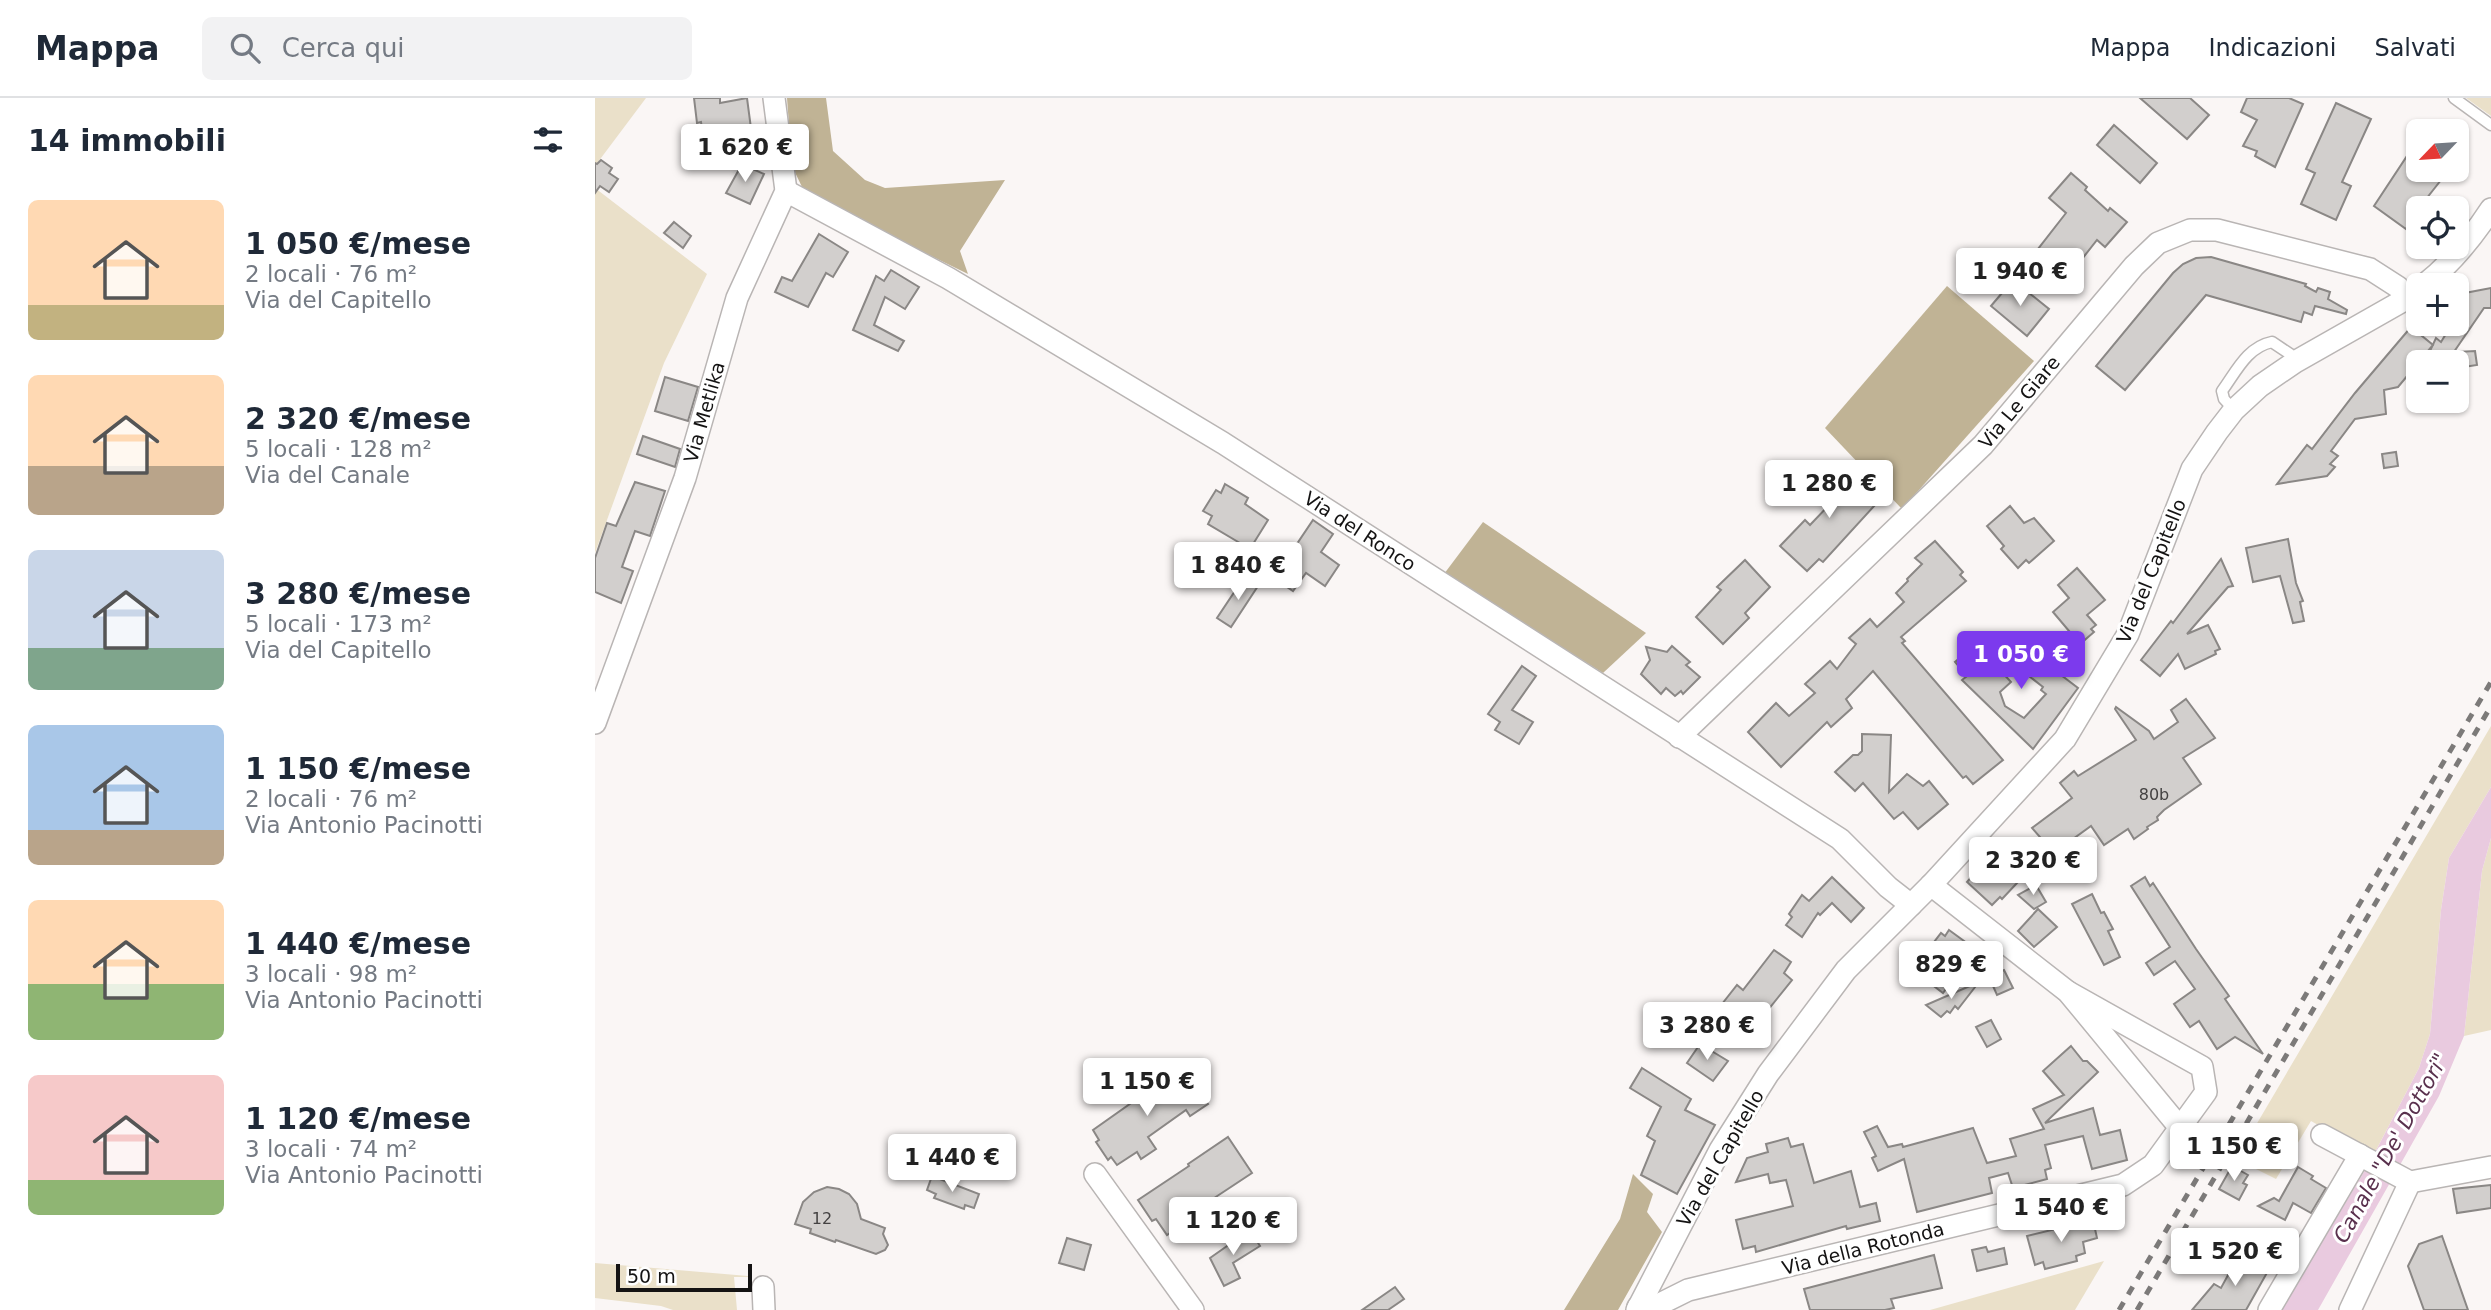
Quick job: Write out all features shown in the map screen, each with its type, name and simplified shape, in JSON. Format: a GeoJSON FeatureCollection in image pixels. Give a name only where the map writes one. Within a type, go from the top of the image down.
{"type":"FeatureCollection","features":[{"type":"Feature","properties":{"kind":"street"},"geometry":{"type":"LineString","coordinates":[[774,98],[786,191]]}},
{"type":"Feature","properties":{"kind":"street","name":"Via Metlika"},"geometry":{"type":"LineString","coordinates":[[595,723],[685,478],[737,298],[786,191]]}},
{"type":"Feature","properties":{"kind":"street","name":"Via del Ronco"},"geometry":{"type":"LineString","coordinates":[[786,191],[948,278],[1223,443],[1840,839],[1888,887],[1911,905]]}},
{"type":"Feature","properties":{"kind":"street"},"geometry":{"type":"LineString","coordinates":[[2438,273],[2476,232],[2491,209]]}},
{"type":"Feature","properties":{"kind":"street","name":"Via Le Giare"},"geometry":{"type":"LineString","coordinates":[[1679,737],[1983,445],[2134,266],[2158,243],[2190,230],[2217,230],[2370,269],[2406,291]]}},
{"type":"Feature","properties":{"kind":"street","name":"Via del Capitello"},"geometry":{"type":"LineString","coordinates":[[1638,1309],[1720,1150],[1768,1074],[1846,970],[1931,885],[2065,739],[2128,634],[2192,469],[2217,432],[2234,410],[2260,386],[2295,362],[2406,297]]}},
{"type":"Feature","properties":{"kind":"street"},"geometry":{"type":"LineString","coordinates":[[1931,885],[2068,992],[2181,1129]]}},
{"type":"Feature","properties":{"kind":"street","name":"Via della Rotonda"},"geometry":{"type":"LineString","coordinates":[[1638,1309],[1650,1309],[1688,1290],[2123,1185],[2153,1165],[2206,1092],[2202,1067],[2068,992]]}},
{"type":"Feature","properties":{"kind":"street"},"geometry":{"type":"LineString","coordinates":[[2322,1135],[2402,1178],[2491,1167]]}},
{"type":"Feature","properties":{"kind":"street"},"geometry":{"type":"LineString","coordinates":[[2269,1310],[2365,1158]]}},
{"type":"Feature","properties":{"kind":"street"},"geometry":{"type":"LineString","coordinates":[[1095,1174],[1193,1310]]}},
{"type":"Feature","properties":{"kind":"street"},"geometry":{"type":"LineString","coordinates":[[2354,1309],[2402,1178]]}},
{"type":"Feature","properties":{"kind":"street"},"geometry":{"type":"LineString","coordinates":[[1658,1270],[1688,1290]]}},
{"type":"Feature","properties":{"kind":"street"},"geometry":{"type":"LineString","coordinates":[[763,1287],[764,1310]]}},
{"type":"Feature","properties":{"kind":"lane"},"geometry":{"type":"LineString","coordinates":[[2454,98],[2491,125]]}},
{"type":"Feature","properties":{"kind":"lane"},"geometry":{"type":"LineString","coordinates":[[2234,410],[2224,399],[2222,391],[2248,354],[2261,344],[2272,342],[2290,354],[2295,362]]}},
{"type":"Feature","properties":{"kind":"shaded area"},"geometry":{"type":"Polygon","coordinates":[[[595,98],[646,98],[595,166],[595,98]]]}},
{"type":"Feature","properties":{"kind":"shaded area"},"geometry":{"type":"Polygon","coordinates":[[[787,98],[826,98],[833,151],[865,180],[885,188],[1005,180],[960,251],[968,274],[817,200],[802,187],[792,166],[787,98]]]}},
{"type":"Feature","properties":{"kind":"shaded area"},"geometry":{"type":"Polygon","coordinates":[[[2466,98],[2491,98],[2491,116],[2466,98]]]}},
{"type":"Feature","properties":{"kind":"shaded area"},"geometry":{"type":"Polygon","coordinates":[[[595,188],[707,274],[664,363],[595,553],[595,188]]]}},
{"type":"Feature","properties":{"kind":"shaded area"},"geometry":{"type":"Polygon","coordinates":[[[1947,286],[2034,361],[1902,509],[1825,428],[1947,286]]]}},
{"type":"Feature","properties":{"kind":"shaded area"},"geometry":{"type":"Polygon","coordinates":[[[1483,522],[1646,633],[1603,673],[1444,574],[1483,522]]]}},
{"type":"Feature","properties":{"kind":"shaded area"},"geometry":{"type":"Polygon","coordinates":[[[2491,726],[2491,787],[2449,858],[2441,910],[2430,1034],[2419,1068],[2373,1156],[2311,1121],[2276,1179],[2236,1159],[2491,726]]]}},
{"type":"Feature","properties":{"kind":"shaded area"},"geometry":{"type":"Polygon","coordinates":[[[2491,838],[2491,1030],[2464,1036],[2482,871],[2491,838]]]}},
{"type":"Feature","properties":{"kind":"shaded area"},"geometry":{"type":"Polygon","coordinates":[[[1633,1174],[1653,1194],[1647,1212],[1662,1232],[1618,1310],[1564,1310],[1620,1219],[1633,1174]]]}},
{"type":"Feature","properties":{"kind":"shaded area"},"geometry":{"type":"Polygon","coordinates":[[[2104,1261],[2075,1310],[1930,1310],[2104,1261]]]}},
{"type":"Feature","properties":{"kind":"shaded area"},"geometry":{"type":"Polygon","coordinates":[[[595,1263],[751,1277],[734,1277],[737,1310],[673,1310],[661,1306],[595,1298],[595,1263]]]}},
{"type":"Feature","properties":{"kind":"water","name":"Canale \"De' Dottori\""},"geometry":{"type":"Polygon","coordinates":[[[2491,787],[2491,838],[2482,871],[2464,1036],[2439,1096],[2318,1310],[2281,1310],[2370,1162],[2419,1068],[2430,1034],[2441,910],[2449,858],[2491,787]]]}},
{"type":"Feature","properties":{"kind":"building"},"geometry":{"type":"Polygon","coordinates":[[[694,98],[720,98],[720,103],[747,98],[752,136],[704,142],[701,122],[697,123],[694,98]]]}},
{"type":"Feature","properties":{"kind":"building"},"geometry":{"type":"Polygon","coordinates":[[[2140,98],[2190,98],[2209,115],[2187,139],[2140,98]]]}},
{"type":"Feature","properties":{"kind":"building"},"geometry":{"type":"Polygon","coordinates":[[[2247,98],[2289,98],[2303,104],[2275,167],[2255,156],[2257,151],[2243,146],[2257,120],[2241,112],[2247,98]]]}},
{"type":"Feature","properties":{"kind":"building"},"geometry":{"type":"Polygon","coordinates":[[[2336,103],[2371,119],[2342,182],[2351,186],[2336,220],[2301,204],[2315,173],[2306,169],[2336,103]]]}},
{"type":"Feature","properties":{"kind":"building"},"geometry":{"type":"Polygon","coordinates":[[[2114,125],[2157,163],[2140,183],[2097,145],[2114,125]]]}},
{"type":"Feature","properties":{"kind":"building"},"geometry":{"type":"Polygon","coordinates":[[[2406,158],[2406,182],[2439,182],[2428,196],[2406,196],[2406,229],[2374,206],[2406,158]]]}},
{"type":"Feature","properties":{"kind":"building"},"geometry":{"type":"Polygon","coordinates":[[[601,160],[612,168],[609,173],[618,179],[609,192],[600,186],[595,193],[595,163],[601,160]]]}},
{"type":"Feature","properties":{"kind":"building"},"geometry":{"type":"Polygon","coordinates":[[[742,164],[764,174],[750,204],[726,193],[742,164]]]}},
{"type":"Feature","properties":{"kind":"building"},"geometry":{"type":"Polygon","coordinates":[[[2071,173],[2108,211],[2110,208],[2127,222],[2105,247],[2097,240],[2063,283],[2031,258],[2066,213],[2049,198],[2071,173]]]}},
{"type":"Feature","properties":{"kind":"building"},"geometry":{"type":"Polygon","coordinates":[[[674,222],[691,236],[683,248],[664,233],[674,222]]]}},
{"type":"Feature","properties":{"kind":"building"},"geometry":{"type":"Polygon","coordinates":[[[819,234],[848,252],[833,277],[826,273],[808,307],[775,292],[782,277],[792,281],[819,234]]]}},
{"type":"Feature","properties":{"kind":"building"},"geometry":{"type":"Polygon","coordinates":[[[2211,257],[2306,284],[2305,286],[2316,292],[2318,288],[2330,292],[2328,299],[2347,310],[2346,314],[2315,306],[2312,315],[2304,312],[2301,322],[2206,295],[2125,390],[2096,366],[2173,273],[2196,258],[2211,257]]]}},
{"type":"Feature","properties":{"kind":"building"},"geometry":{"type":"Polygon","coordinates":[[[891,270],[919,287],[905,309],[885,297],[874,325],[904,341],[898,351],[853,330],[876,276],[884,281],[891,270]]]}},
{"type":"Feature","properties":{"kind":"building"},"geometry":{"type":"Polygon","coordinates":[[[2013,280],[2049,309],[2027,336],[1991,306],[2013,280]]]}},
{"type":"Feature","properties":{"kind":"building"},"geometry":{"type":"Polygon","coordinates":[[[2491,288],[2491,308],[2484,308],[2469,330],[2469,292],[2491,288]]]}},
{"type":"Feature","properties":{"kind":"building"},"geometry":{"type":"Polygon","coordinates":[[[2406,333],[2406,336],[2422,336],[2433,345],[2429,350],[2406,350],[2406,377],[2398,387],[2384,390],[2386,414],[2355,419],[2331,451],[2338,456],[2330,464],[2335,467],[2327,476],[2277,484],[2307,445],[2312,449],[2406,333]]]}},
{"type":"Feature","properties":{"kind":"building"},"geometry":{"type":"Polygon","coordinates":[[[2445,336],[2465,336],[2455,350],[2430,350],[2436,338],[2441,342],[2445,336]]]}},
{"type":"Feature","properties":{"kind":"building"},"geometry":{"type":"Polygon","coordinates":[[[2469,351],[2475,351],[2477,365],[2469,366],[2469,351]]]}},
{"type":"Feature","properties":{"kind":"building"},"geometry":{"type":"Polygon","coordinates":[[[665,377],[698,387],[688,421],[655,411],[665,377]]]}},
{"type":"Feature","properties":{"kind":"building"},"geometry":{"type":"Polygon","coordinates":[[[643,436],[680,449],[675,467],[637,454],[643,436]]]}},
{"type":"Feature","properties":{"kind":"building"},"geometry":{"type":"Polygon","coordinates":[[[2396,452],[2398,466],[2384,468],[2382,454],[2396,452]]]}},
{"type":"Feature","properties":{"kind":"building"},"geometry":{"type":"Polygon","coordinates":[[[1836,466],[1866,491],[1863,494],[1875,505],[1823,562],[1819,559],[1807,571],[1780,546],[1805,520],[1810,525],[1831,503],[1815,488],[1836,466]]]}},
{"type":"Feature","properties":{"kind":"building"},"geometry":{"type":"Polygon","coordinates":[[[635,482],[665,491],[650,536],[635,531],[622,567],[633,571],[621,603],[595,592],[595,558],[607,523],[616,526],[635,482]]]}},
{"type":"Feature","properties":{"kind":"building"},"geometry":{"type":"Polygon","coordinates":[[[1225,484],[1248,498],[1245,504],[1268,520],[1250,549],[1208,524],[1212,516],[1203,511],[1216,490],[1221,493],[1225,484]]]}},
{"type":"Feature","properties":{"kind":"building"},"geometry":{"type":"Polygon","coordinates":[[[2010,506],[2024,523],[2034,518],[2054,541],[2029,563],[2026,560],[2018,568],[2001,549],[2004,546],[1987,526],[2010,506]]]}},
{"type":"Feature","properties":{"kind":"building"},"geometry":{"type":"Polygon","coordinates":[[[1313,520],[1333,534],[1321,552],[1339,565],[1325,586],[1306,573],[1293,591],[1274,578],[1313,520]]]}},
{"type":"Feature","properties":{"kind":"building"},"geometry":{"type":"Polygon","coordinates":[[[2288,539],[2296,583],[2303,601],[2300,602],[2304,621],[2293,623],[2280,576],[2253,582],[2246,548],[2288,539]]]}},
{"type":"Feature","properties":{"kind":"building"},"geometry":{"type":"Polygon","coordinates":[[[1935,541],[1963,572],[1960,575],[1966,581],[1901,637],[1905,641],[1902,643],[2003,760],[1973,784],[1966,776],[1963,778],[1873,671],[1846,699],[1852,708],[1831,727],[1827,722],[1781,767],[1748,732],[1776,703],[1789,716],[1815,693],[1805,684],[1830,661],[1837,669],[1856,644],[1849,638],[1870,619],[1877,627],[1904,602],[1896,593],[1922,564],[1915,558],[1935,541]]]}},
{"type":"Feature","properties":{"kind":"building"},"geometry":{"type":"Polygon","coordinates":[[[2221,559],[2233,586],[2228,587],[2187,634],[2208,625],[2220,649],[2215,651],[2216,654],[2185,669],[2178,654],[2160,676],[2141,660],[2171,621],[2173,623],[2221,559]]]}},
{"type":"Feature","properties":{"kind":"building"},"geometry":{"type":"Polygon","coordinates":[[[1745,560],[1770,587],[1745,613],[1749,618],[1723,644],[1696,617],[1721,590],[1717,587],[1745,560]]]}},
{"type":"Feature","properties":{"kind":"building"},"geometry":{"type":"Polygon","coordinates":[[[2077,568],[2105,600],[2087,615],[2096,625],[2091,629],[2094,632],[2080,644],[2053,612],[2069,598],[2058,585],[2077,568]]]}},
{"type":"Feature","properties":{"kind":"building"},"geometry":{"type":"Polygon","coordinates":[[[1245,576],[1258,586],[1231,627],[1217,618],[1245,576]]]}},
{"type":"Feature","properties":{"kind":"building"},"geometry":{"type":"Polygon","coordinates":[[[2040,643],[2056,655],[2052,660],[2065,669],[2061,675],[2078,688],[2033,749],[1962,680],[1967,676],[1955,662],[1975,646],[1998,672],[2000,670],[2011,682],[2000,692],[2005,706],[2024,718],[2046,694],[2041,690],[2043,687],[2020,669],[2040,643]]]}},
{"type":"Feature","properties":{"kind":"building"},"geometry":{"type":"Polygon","coordinates":[[[1672,646],[1690,662],[1686,665],[1700,677],[1683,694],[1681,691],[1675,696],[1666,688],[1661,694],[1641,674],[1650,660],[1646,647],[1667,652],[1672,646]]]}},
{"type":"Feature","properties":{"kind":"building"},"geometry":{"type":"Polygon","coordinates":[[[1522,666],[1536,676],[1512,710],[1533,722],[1519,744],[1495,730],[1500,722],[1488,714],[1522,666]]]}},
{"type":"Feature","properties":{"kind":"building"},"geometry":{"type":"Polygon","coordinates":[[[2186,699],[2215,738],[2183,758],[2201,784],[2164,810],[2157,817],[2158,820],[2134,839],[2128,829],[2104,845],[2091,826],[2062,847],[2069,857],[2049,872],[2029,845],[2040,837],[2032,828],[2072,798],[2060,783],[2074,771],[2078,776],[2136,740],[2116,707],[2149,731],[2154,739],[2178,722],[2171,710],[2186,699]]]}},
{"type":"Feature","properties":{"kind":"building"},"geometry":{"type":"Polygon","coordinates":[[[1862,734],[1891,735],[1889,792],[1907,774],[1923,786],[1929,781],[1948,804],[1918,829],[1903,812],[1894,819],[1863,783],[1855,791],[1835,772],[1853,755],[1862,751],[1862,734]]]}},
{"type":"Feature","properties":{"kind":"building"},"geometry":{"type":"Polygon","coordinates":[[[2008,847],[2018,856],[2003,871],[2017,883],[2002,899],[2000,897],[1992,905],[1967,882],[1987,859],[1992,863],[2008,847]]]}},
{"type":"Feature","properties":{"kind":"building"},"geometry":{"type":"Polygon","coordinates":[[[1832,877],[1864,908],[1851,922],[1832,903],[1820,915],[1818,913],[1802,937],[1786,925],[1792,917],[1789,914],[1802,895],[1809,901],[1832,877]]]}},
{"type":"Feature","properties":{"kind":"building"},"geometry":{"type":"Polygon","coordinates":[[[2145,877],[2150,886],[2153,883],[2229,996],[2225,999],[2263,1054],[2235,1037],[2217,1049],[2199,1021],[2190,1027],[2174,1004],[2195,989],[2175,961],[2154,975],[2146,963],[2170,947],[2131,886],[2145,877]]]}},
{"type":"Feature","properties":{"kind":"building"},"geometry":{"type":"Polygon","coordinates":[[[2036,885],[2046,902],[2034,909],[2018,895],[2036,885]]]}},
{"type":"Feature","properties":{"kind":"building"},"geometry":{"type":"Polygon","coordinates":[[[2092,894],[2113,929],[2108,931],[2120,957],[2104,965],[2072,904],[2092,894]]]}},
{"type":"Feature","properties":{"kind":"building"},"geometry":{"type":"Polygon","coordinates":[[[2038,909],[2057,927],[2034,947],[2018,931],[2038,909]]]}},
{"type":"Feature","properties":{"kind":"building"},"geometry":{"type":"Polygon","coordinates":[[[1949,930],[1975,949],[1943,993],[1909,967],[1920,952],[1924,955],[1941,933],[1945,936],[1949,930]]]}},
{"type":"Feature","properties":{"kind":"building"},"geometry":{"type":"Polygon","coordinates":[[[1774,950],[1791,962],[1784,973],[1792,980],[1756,1025],[1747,1018],[1744,1021],[1722,1004],[1737,985],[1743,990],[1774,950]]]}},
{"type":"Feature","properties":{"kind":"building"},"geometry":{"type":"Polygon","coordinates":[[[2004,970],[2013,988],[1997,995],[1989,977],[2004,970]]]}},
{"type":"Feature","properties":{"kind":"building"},"geometry":{"type":"Polygon","coordinates":[[[1979,982],[1958,1009],[1955,1006],[1950,1013],[1947,1011],[1941,1017],[1926,1005],[1979,982]]]}},
{"type":"Feature","properties":{"kind":"building"},"geometry":{"type":"Polygon","coordinates":[[[1991,1020],[2001,1039],[1987,1047],[1976,1027],[1991,1020]]]}},
{"type":"Feature","properties":{"kind":"building"},"geometry":{"type":"Polygon","coordinates":[[[1700,1044],[1728,1061],[1713,1081],[1687,1063],[1700,1044]]]}},
{"type":"Feature","properties":{"kind":"building"},"geometry":{"type":"Polygon","coordinates":[[[2071,1046],[2083,1061],[2087,1061],[2098,1072],[2045,1123],[2093,1108],[2100,1135],[2120,1130],[2127,1160],[2092,1169],[2083,1136],[2045,1145],[2051,1168],[2045,1170],[2047,1179],[2013,1188],[2008,1173],[1989,1178],[1992,1193],[1917,1212],[1904,1159],[1878,1171],[1872,1158],[1876,1156],[1864,1132],[1877,1126],[1888,1147],[1902,1144],[1903,1147],[1973,1128],[1987,1163],[2016,1156],[2010,1139],[2044,1129],[2033,1109],[2064,1095],[2043,1071],[2071,1046]]]}},
{"type":"Feature","properties":{"kind":"building"},"geometry":{"type":"Polygon","coordinates":[[[1642,1068],[1691,1099],[1685,1110],[1715,1125],[1677,1194],[1641,1175],[1655,1141],[1647,1136],[1661,1107],[1630,1088],[1642,1068]]]}},
{"type":"Feature","properties":{"kind":"building"},"geometry":{"type":"Polygon","coordinates":[[[1184,1072],[1208,1104],[1190,1116],[1186,1110],[1148,1137],[1156,1149],[1141,1159],[1137,1152],[1117,1165],[1111,1157],[1108,1160],[1096,1142],[1099,1140],[1093,1130],[1171,1075],[1174,1079],[1184,1072]]]}},
{"type":"Feature","properties":{"kind":"building"},"geometry":{"type":"Polygon","coordinates":[[[1228,1137],[1252,1173],[1190,1214],[1192,1218],[1167,1235],[1156,1219],[1152,1221],[1138,1200],[1228,1137]]]}},
{"type":"Feature","properties":{"kind":"building"},"geometry":{"type":"Polygon","coordinates":[[[1788,1138],[1791,1147],[1803,1144],[1814,1183],[1851,1171],[1860,1207],[1876,1203],[1880,1221],[1847,1229],[1846,1226],[1756,1252],[1755,1246],[1743,1249],[1736,1220],[1793,1206],[1786,1180],[1770,1183],[1768,1174],[1736,1182],[1747,1158],[1768,1152],[1766,1144],[1788,1138]]]}},
{"type":"Feature","properties":{"kind":"building"},"geometry":{"type":"Polygon","coordinates":[[[2232,1166],[2248,1175],[2243,1183],[2247,1185],[2239,1200],[2219,1189],[2232,1166]]]}},
{"type":"Feature","properties":{"kind":"building"},"geometry":{"type":"Polygon","coordinates":[[[2298,1167],[2326,1188],[2311,1213],[2293,1203],[2285,1220],[2258,1206],[2274,1198],[2279,1201],[2298,1167]]]}},
{"type":"Feature","properties":{"kind":"building"},"geometry":{"type":"Polygon","coordinates":[[[932,1176],[979,1194],[974,1208],[965,1205],[964,1209],[934,1198],[936,1194],[927,1190],[932,1176]]]}},
{"type":"Feature","properties":{"kind":"building"},"geometry":{"type":"Polygon","coordinates":[[[2491,1185],[2491,1208],[2457,1213],[2453,1189],[2491,1185]]]}},
{"type":"Feature","properties":{"kind":"building"},"geometry":{"type":"Polygon","coordinates":[[[827,1187],[849,1194],[857,1204],[861,1219],[885,1228],[883,1234],[888,1245],[885,1250],[876,1254],[810,1233],[811,1229],[795,1224],[803,1202],[814,1192],[827,1187]]]}},
{"type":"Feature","properties":{"kind":"building"},"geometry":{"type":"Polygon","coordinates":[[[2093,1220],[2097,1238],[2083,1242],[2085,1253],[2076,1256],[2077,1261],[2045,1269],[2043,1262],[2035,1265],[2027,1236],[2093,1220]]]}},
{"type":"Feature","properties":{"kind":"building"},"geometry":{"type":"Polygon","coordinates":[[[1250,1230],[1260,1246],[1233,1263],[1240,1278],[1224,1286],[1210,1258],[1250,1230]]]}},
{"type":"Feature","properties":{"kind":"building"},"geometry":{"type":"Polygon","coordinates":[[[2442,1236],[2468,1310],[2424,1310],[2408,1266],[2419,1244],[2442,1236]]]}},
{"type":"Feature","properties":{"kind":"building"},"geometry":{"type":"Polygon","coordinates":[[[1067,1238],[1091,1245],[1084,1270],[1059,1263],[1067,1238]]]}},
{"type":"Feature","properties":{"kind":"building"},"geometry":{"type":"Polygon","coordinates":[[[1986,1247],[1988,1252],[2004,1248],[2007,1264],[1977,1271],[1972,1250],[1986,1247]]]}},
{"type":"Feature","properties":{"kind":"building"},"geometry":{"type":"Polygon","coordinates":[[[1934,1255],[1942,1288],[1891,1299],[1894,1308],[1885,1310],[1810,1310],[1804,1289],[1934,1255]]]}},
{"type":"Feature","properties":{"kind":"building"},"geometry":{"type":"Polygon","coordinates":[[[2239,1255],[2268,1271],[2246,1310],[2192,1310],[2214,1284],[2221,1288],[2239,1255]]]}},
{"type":"Feature","properties":{"kind":"building"},"geometry":{"type":"Polygon","coordinates":[[[1395,1287],[1404,1299],[1388,1310],[1362,1310],[1395,1287]]]}},
{"type":"Feature","properties":{"kind":"railway"},"geometry":{"type":"LineString","coordinates":[[2119,1310],[2491,682]]}},
{"type":"Feature","properties":{"kind":"railway"},"geometry":{"type":"LineString","coordinates":[[2137,1310],[2491,706]]}}]}
